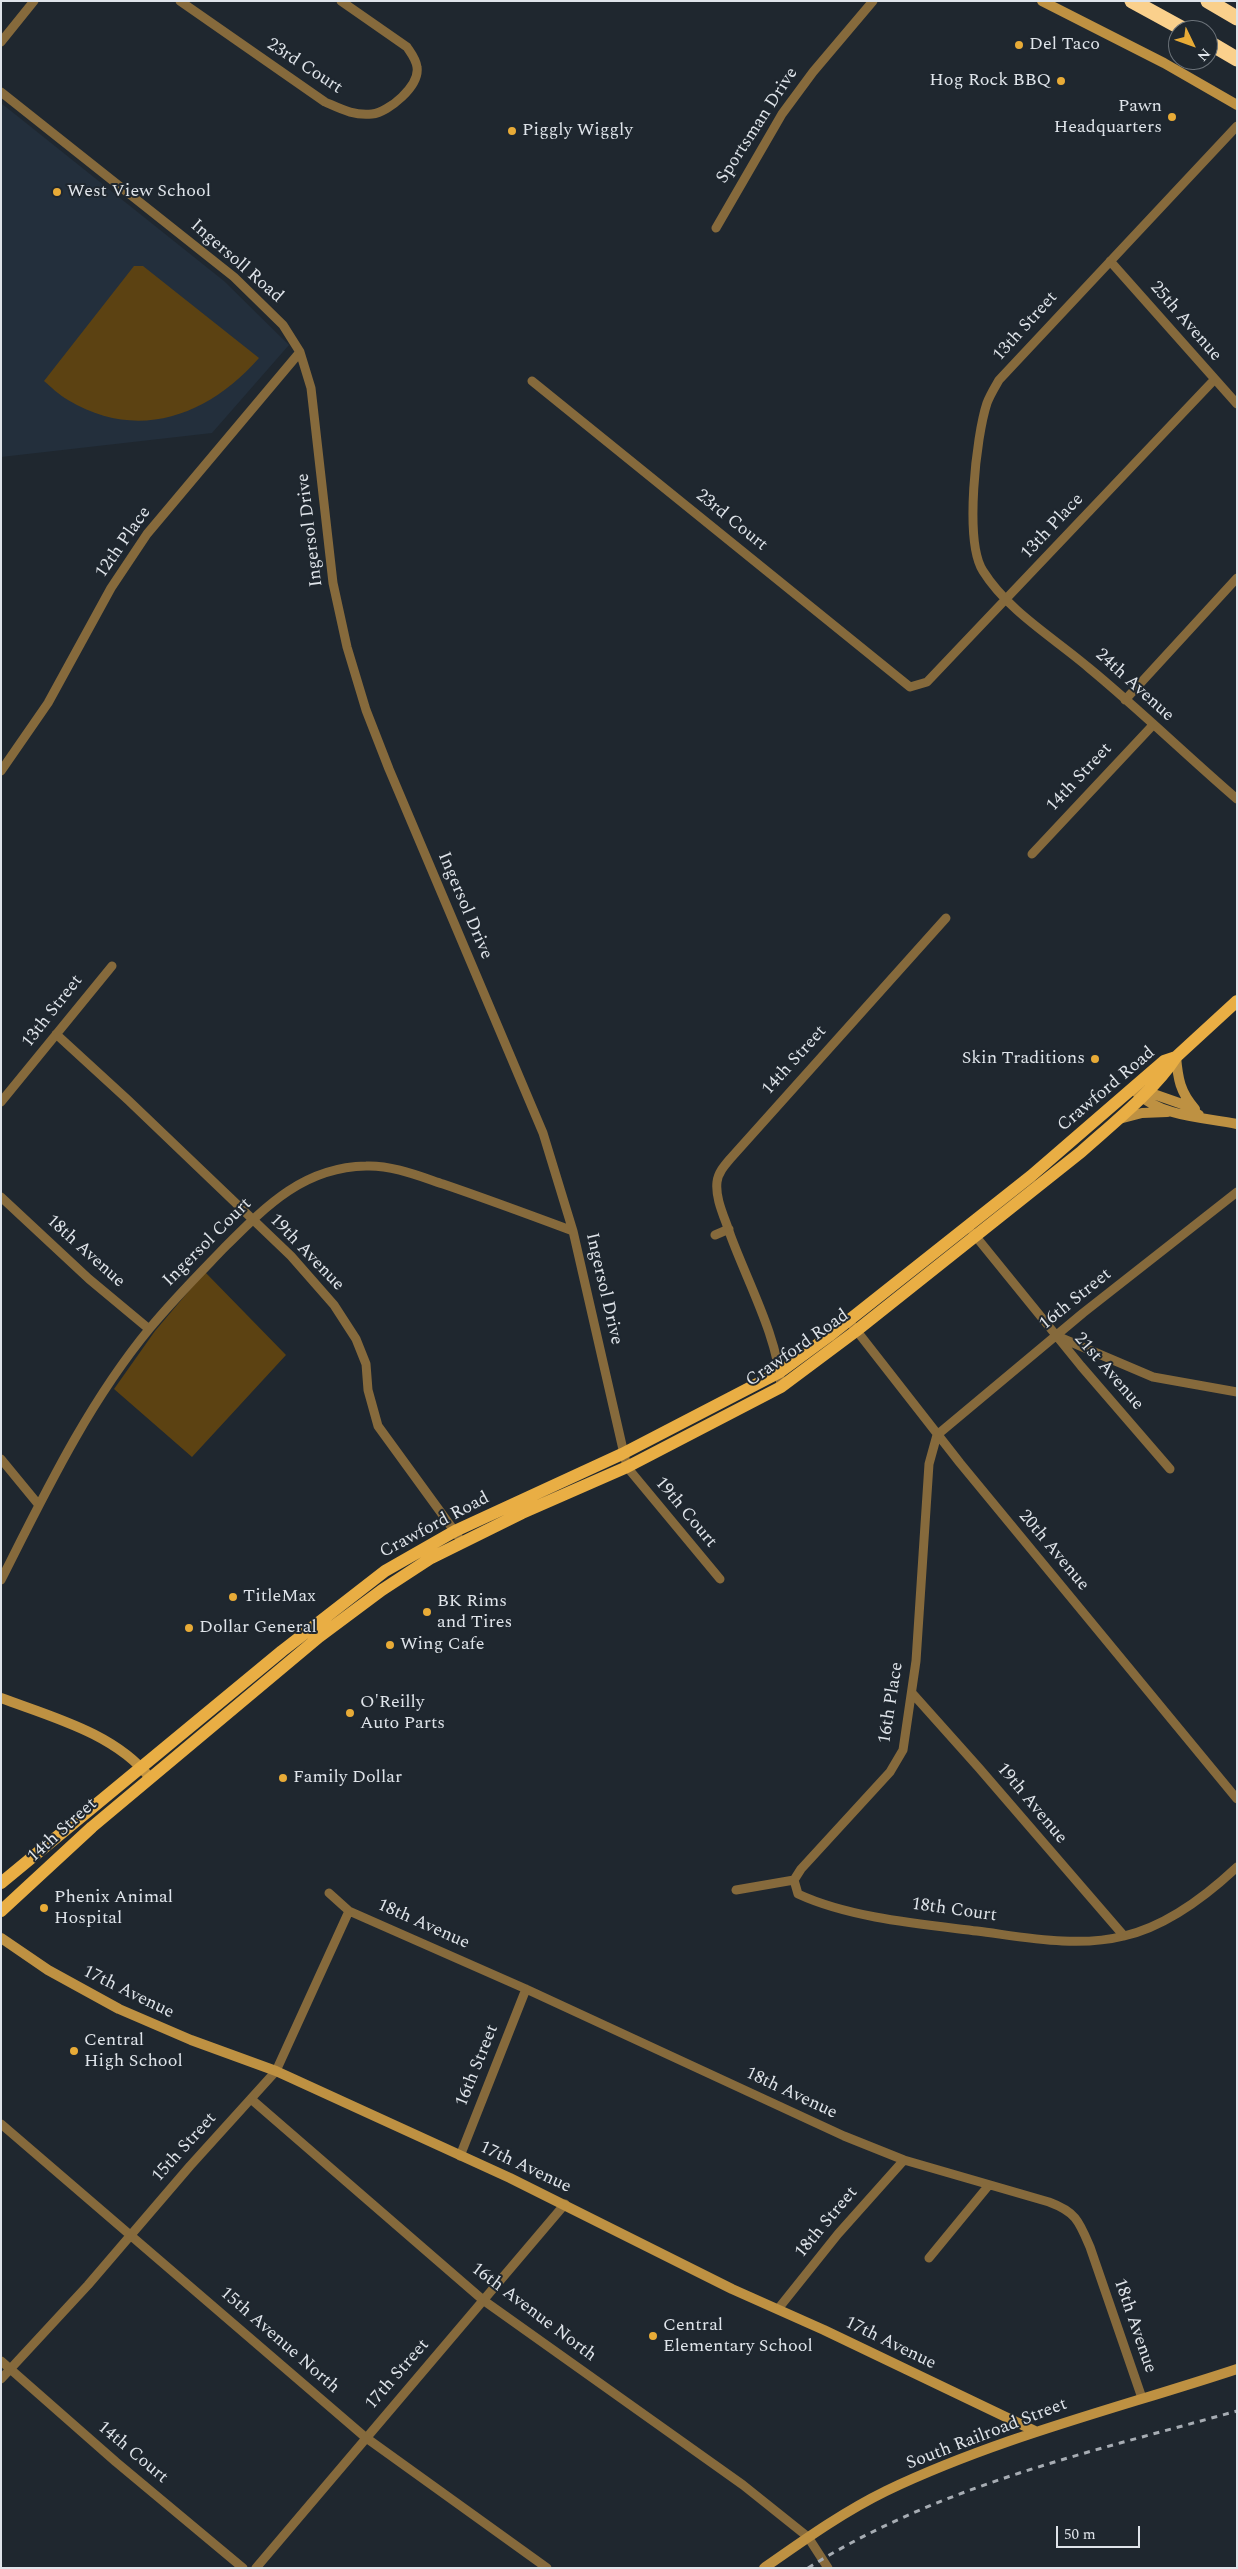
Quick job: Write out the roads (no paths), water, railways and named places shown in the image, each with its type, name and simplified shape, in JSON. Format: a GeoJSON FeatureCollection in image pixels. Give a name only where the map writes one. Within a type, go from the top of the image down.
{"type":"FeatureCollection","features":[{"type":"Feature","properties":{"kind":"highway"},"geometry":{"type":"LineString","coordinates":[[1132,1],[1168,20]]}},
{"type":"Feature","properties":{"kind":"highway"},"geometry":{"type":"LineString","coordinates":[[1208,1],[1237,18]]}},
{"type":"Feature","properties":{"kind":"highway"},"geometry":{"type":"LineString","coordinates":[[1218,48],[1237,59]]}},
{"type":"Feature","properties":{"kind":"main road"},"geometry":{"type":"LineString","coordinates":[[1176,1057],[1237,1001]]}},
{"type":"Feature","properties":{"kind":"main road","name":"Crawford Road"},"geometry":{"type":"LineString","coordinates":[[141,1766],[332,1610],[385,1572],[455,1531],[622,1454],[780,1372],[848,1320],[1081,1152],[1116,1120],[1164,1061],[1176,1057]]}},
{"type":"Feature","properties":{"kind":"main road","name":"Crawford Road"},"geometry":{"type":"LineString","coordinates":[[150,1778],[357,1607],[431,1558],[522,1513],[627,1467],[721,1420],[781,1387],[856,1331],[1081,1135],[1140,1092]]}},
{"type":"Feature","properties":{"kind":"main road","name":"14th Street"},"geometry":{"type":"LineString","coordinates":[[1,1883],[141,1766]]}},
{"type":"Feature","properties":{"kind":"main road","name":"14th Street"},"geometry":{"type":"LineString","coordinates":[[1,1911],[71,1846],[150,1778]]}},
{"type":"Feature","properties":{"kind":"street"},"geometry":{"type":"LineString","coordinates":[[1,42],[34,1]]}},
{"type":"Feature","properties":{"kind":"street","name":"23rd Court"},"geometry":{"type":"LineString","coordinates":[[180,1],[325,102],[348,113],[374,114],[398,102],[414,81],[418,69],[414,57],[407,47],[341,1]]}},
{"type":"Feature","properties":{"kind":"street","name":"Sportsman Drive"},"geometry":{"type":"LineString","coordinates":[[716,228],[782,114],[813,72],[873,1]]}},
{"type":"Feature","properties":{"kind":"street"},"geometry":{"type":"LineString","coordinates":[[1042,1],[1164,63],[1237,105]]}},
{"type":"Feature","properties":{"kind":"street","name":"Ingersoll Road"},"geometry":{"type":"LineString","coordinates":[[1,92],[234,277],[283,325],[300,352]]}},
{"type":"Feature","properties":{"kind":"street","name":"13th Street"},"geometry":{"type":"LineString","coordinates":[[1006,600],[982,570],[975,545],[974,506],[978,439],[988,402],[999,380],[1237,126]]}},
{"type":"Feature","properties":{"kind":"street","name":"25th Avenue"},"geometry":{"type":"LineString","coordinates":[[1110,261],[1237,404]]}},
{"type":"Feature","properties":{"kind":"street","name":"12th Place"},"geometry":{"type":"LineString","coordinates":[[1,771],[48,704],[111,588],[147,534],[300,352]]}},
{"type":"Feature","properties":{"kind":"street","name":"Ingersol Drive"},"geometry":{"type":"LineString","coordinates":[[300,352],[311,388],[333,583],[347,647],[364,701],[389,769],[543,1133],[573,1231],[622,1454],[627,1467]]}},
{"type":"Feature","properties":{"kind":"street","name":"13th Place"},"geometry":{"type":"LineString","coordinates":[[910,687],[927,682],[1214,380]]}},
{"type":"Feature","properties":{"kind":"street","name":"23rd Court"},"geometry":{"type":"LineString","coordinates":[[532,381],[910,687]]}},
{"type":"Feature","properties":{"kind":"street"},"geometry":{"type":"LineString","coordinates":[[1125,700],[1237,578]]}},
{"type":"Feature","properties":{"kind":"street","name":"24th Avenue"},"geometry":{"type":"LineString","coordinates":[[1006,600],[1066,648],[1237,799]]}},
{"type":"Feature","properties":{"kind":"street","name":"14th Street"},"geometry":{"type":"LineString","coordinates":[[1032,854],[1153,725]]}},
{"type":"Feature","properties":{"kind":"street","name":"14th Street"},"geometry":{"type":"LineString","coordinates":[[728,1228],[718,1196],[717,1182],[722,1169],[946,918]]}},
{"type":"Feature","properties":{"kind":"street","name":"13th Street"},"geometry":{"type":"LineString","coordinates":[[1,1102],[112,966]]}},
{"type":"Feature","properties":{"kind":"street","name":"19th Avenue"},"geometry":{"type":"LineString","coordinates":[[56,1034],[291,1256],[334,1304],[356,1339],[366,1364],[368,1390],[378,1426],[462,1542]]}},
{"type":"Feature","properties":{"kind":"street"},"geometry":{"type":"LineString","coordinates":[[1176,1057],[1178,1082],[1184,1096],[1202,1117]]}},
{"type":"Feature","properties":{"kind":"street"},"geometry":{"type":"LineString","coordinates":[[1140,1092],[1182,1104],[1202,1117]]}},
{"type":"Feature","properties":{"kind":"street"},"geometry":{"type":"LineString","coordinates":[[1140,1092],[1148,1103],[1170,1111],[1237,1124]]}},
{"type":"Feature","properties":{"kind":"street"},"geometry":{"type":"LineString","coordinates":[[1116,1120],[1142,1113],[1170,1111]]}},
{"type":"Feature","properties":{"kind":"street","name":"Ingersol Court"},"geometry":{"type":"LineString","coordinates":[[1,1580],[38,1504],[102,1395],[149,1329],[181,1292],[251,1220],[292,1188],[328,1170],[367,1165],[406,1171],[573,1231]]}},
{"type":"Feature","properties":{"kind":"street","name":"16th Street"},"geometry":{"type":"LineString","coordinates":[[937,1435],[1056,1336],[1237,1192]]}},
{"type":"Feature","properties":{"kind":"street","name":"18th Avenue"},"geometry":{"type":"LineString","coordinates":[[1,1197],[89,1278],[149,1329]]}},
{"type":"Feature","properties":{"kind":"street"},"geometry":{"type":"LineString","coordinates":[[715,1235],[728,1228],[763,1320],[780,1372],[781,1387]]}},
{"type":"Feature","properties":{"kind":"street","name":"21st Avenue"},"geometry":{"type":"LineString","coordinates":[[971,1231],[1056,1336],[1170,1469]]}},
{"type":"Feature","properties":{"kind":"street","name":"20th Avenue"},"geometry":{"type":"LineString","coordinates":[[848,1320],[937,1435],[1237,1800]]}},
{"type":"Feature","properties":{"kind":"street"},"geometry":{"type":"LineString","coordinates":[[1056,1336],[1153,1377],[1237,1392]]}},
{"type":"Feature","properties":{"kind":"street","name":"16th Place"},"geometry":{"type":"LineString","coordinates":[[794,1880],[801,1869],[898,1762],[907,1736],[912,1693],[929,1464],[937,1435]]}},
{"type":"Feature","properties":{"kind":"street"},"geometry":{"type":"LineString","coordinates":[[1,1459],[38,1504]]}},
{"type":"Feature","properties":{"kind":"street","name":"19th Court"},"geometry":{"type":"LineString","coordinates":[[627,1467],[720,1579]]}},
{"type":"Feature","properties":{"kind":"street","name":"19th Avenue"},"geometry":{"type":"LineString","coordinates":[[912,1693],[1124,1936]]}},
{"type":"Feature","properties":{"kind":"street"},"geometry":{"type":"LineString","coordinates":[[1,1698],[86,1732],[117,1748],[141,1766],[150,1778]]}},
{"type":"Feature","properties":{"kind":"street"},"geometry":{"type":"LineString","coordinates":[[1124,1936],[1152,1927],[1175,1915],[1237,1867]]}},
{"type":"Feature","properties":{"kind":"street"},"geometry":{"type":"LineString","coordinates":[[736,1890],[794,1880]]}},
{"type":"Feature","properties":{"kind":"street","name":"18th Court"},"geometry":{"type":"LineString","coordinates":[[794,1880],[798,1894],[812,1900],[866,1914],[932,1926],[1087,1942],[1124,1936]]}},
{"type":"Feature","properties":{"kind":"street","name":"18th Avenue"},"geometry":{"type":"LineString","coordinates":[[329,1893],[349,1911],[526,1989],[835,2132],[904,2160],[1061,2206],[1072,2212],[1080,2222],[1142,2398]]}},
{"type":"Feature","properties":{"kind":"street","name":"15th Street"},"geometry":{"type":"LineString","coordinates":[[1,2379],[12,2370],[276,2071],[349,1911]]}},
{"type":"Feature","properties":{"kind":"street","name":"17th Avenue"},"geometry":{"type":"LineString","coordinates":[[1,1938],[55,1974],[119,2009],[191,2040],[276,2071],[565,2204],[732,2289],[1035,2431]]}},
{"type":"Feature","properties":{"kind":"street","name":"16th Street"},"geometry":{"type":"LineString","coordinates":[[460,2156],[526,1989]]}},
{"type":"Feature","properties":{"kind":"street","name":"16th Avenue North"},"geometry":{"type":"LineString","coordinates":[[251,2099],[483,2300],[743,2485],[808,2537],[828,2568]]}},
{"type":"Feature","properties":{"kind":"street","name":"15th Avenue North"},"geometry":{"type":"LineString","coordinates":[[1,2124],[365,2437],[547,2568]]}},
{"type":"Feature","properties":{"kind":"street","name":"18th Street"},"geometry":{"type":"LineString","coordinates":[[778,2309],[838,2234],[904,2160]]}},
{"type":"Feature","properties":{"kind":"street"},"geometry":{"type":"LineString","coordinates":[[929,2258],[989,2185]]}},
{"type":"Feature","properties":{"kind":"street","name":"17th Street"},"geometry":{"type":"LineString","coordinates":[[256,2568],[365,2437],[401,2398],[565,2204]]}},
{"type":"Feature","properties":{"kind":"street","name":"14th Court"},"geometry":{"type":"LineString","coordinates":[[1,2361],[116,2462],[243,2568]]}},
{"type":"Feature","properties":{"kind":"street","name":"South Railroad Street"},"geometry":{"type":"LineString","coordinates":[[764,2568],[808,2537],[894,2488],[1035,2431],[1237,2369]]}},
{"type":"Feature","properties":{"kind":"railway"},"geometry":{"type":"LineString","coordinates":[[808,2568],[858,2539],[962,2493],[1071,2457],[1237,2411]]}},
{"type":"Feature","properties":{"kind":"place","name":"Del Taco"},"geometry":{"type":"Point","coordinates":[1019,45]}},
{"type":"Feature","properties":{"kind":"place","name":"Hog Rock BBQ"},"geometry":{"type":"Point","coordinates":[1061,81]}},
{"type":"Feature","properties":{"kind":"place","name":"Pawn Headquarters"},"geometry":{"type":"Point","coordinates":[1172,117]}},
{"type":"Feature","properties":{"kind":"place","name":"Piggly Wiggly"},"geometry":{"type":"Point","coordinates":[512,131]}},
{"type":"Feature","properties":{"kind":"place","name":"West View School"},"geometry":{"type":"Point","coordinates":[57,192]}},
{"type":"Feature","properties":{"kind":"place","name":"Skin Traditions"},"geometry":{"type":"Point","coordinates":[1095,1059]}},
{"type":"Feature","properties":{"kind":"place","name":"TitleMax"},"geometry":{"type":"Point","coordinates":[233,1597]}},
{"type":"Feature","properties":{"kind":"place","name":"BK Rims and Tires"},"geometry":{"type":"Point","coordinates":[427,1612]}},
{"type":"Feature","properties":{"kind":"place","name":"Dollar General"},"geometry":{"type":"Point","coordinates":[189,1628]}},
{"type":"Feature","properties":{"kind":"place","name":"Wing Cafe"},"geometry":{"type":"Point","coordinates":[390,1645]}},
{"type":"Feature","properties":{"kind":"place","name":"O'Reilly Auto Parts"},"geometry":{"type":"Point","coordinates":[350,1713]}},
{"type":"Feature","properties":{"kind":"place","name":"Family Dollar"},"geometry":{"type":"Point","coordinates":[283,1778]}},
{"type":"Feature","properties":{"kind":"place","name":"Phenix Animal Hospital"},"geometry":{"type":"Point","coordinates":[44,1908]}},
{"type":"Feature","properties":{"kind":"place","name":"Central High School"},"geometry":{"type":"Point","coordinates":[74,2051]}},
{"type":"Feature","properties":{"kind":"place","name":"Central Elementary School"},"geometry":{"type":"Point","coordinates":[653,2336]}}]}
